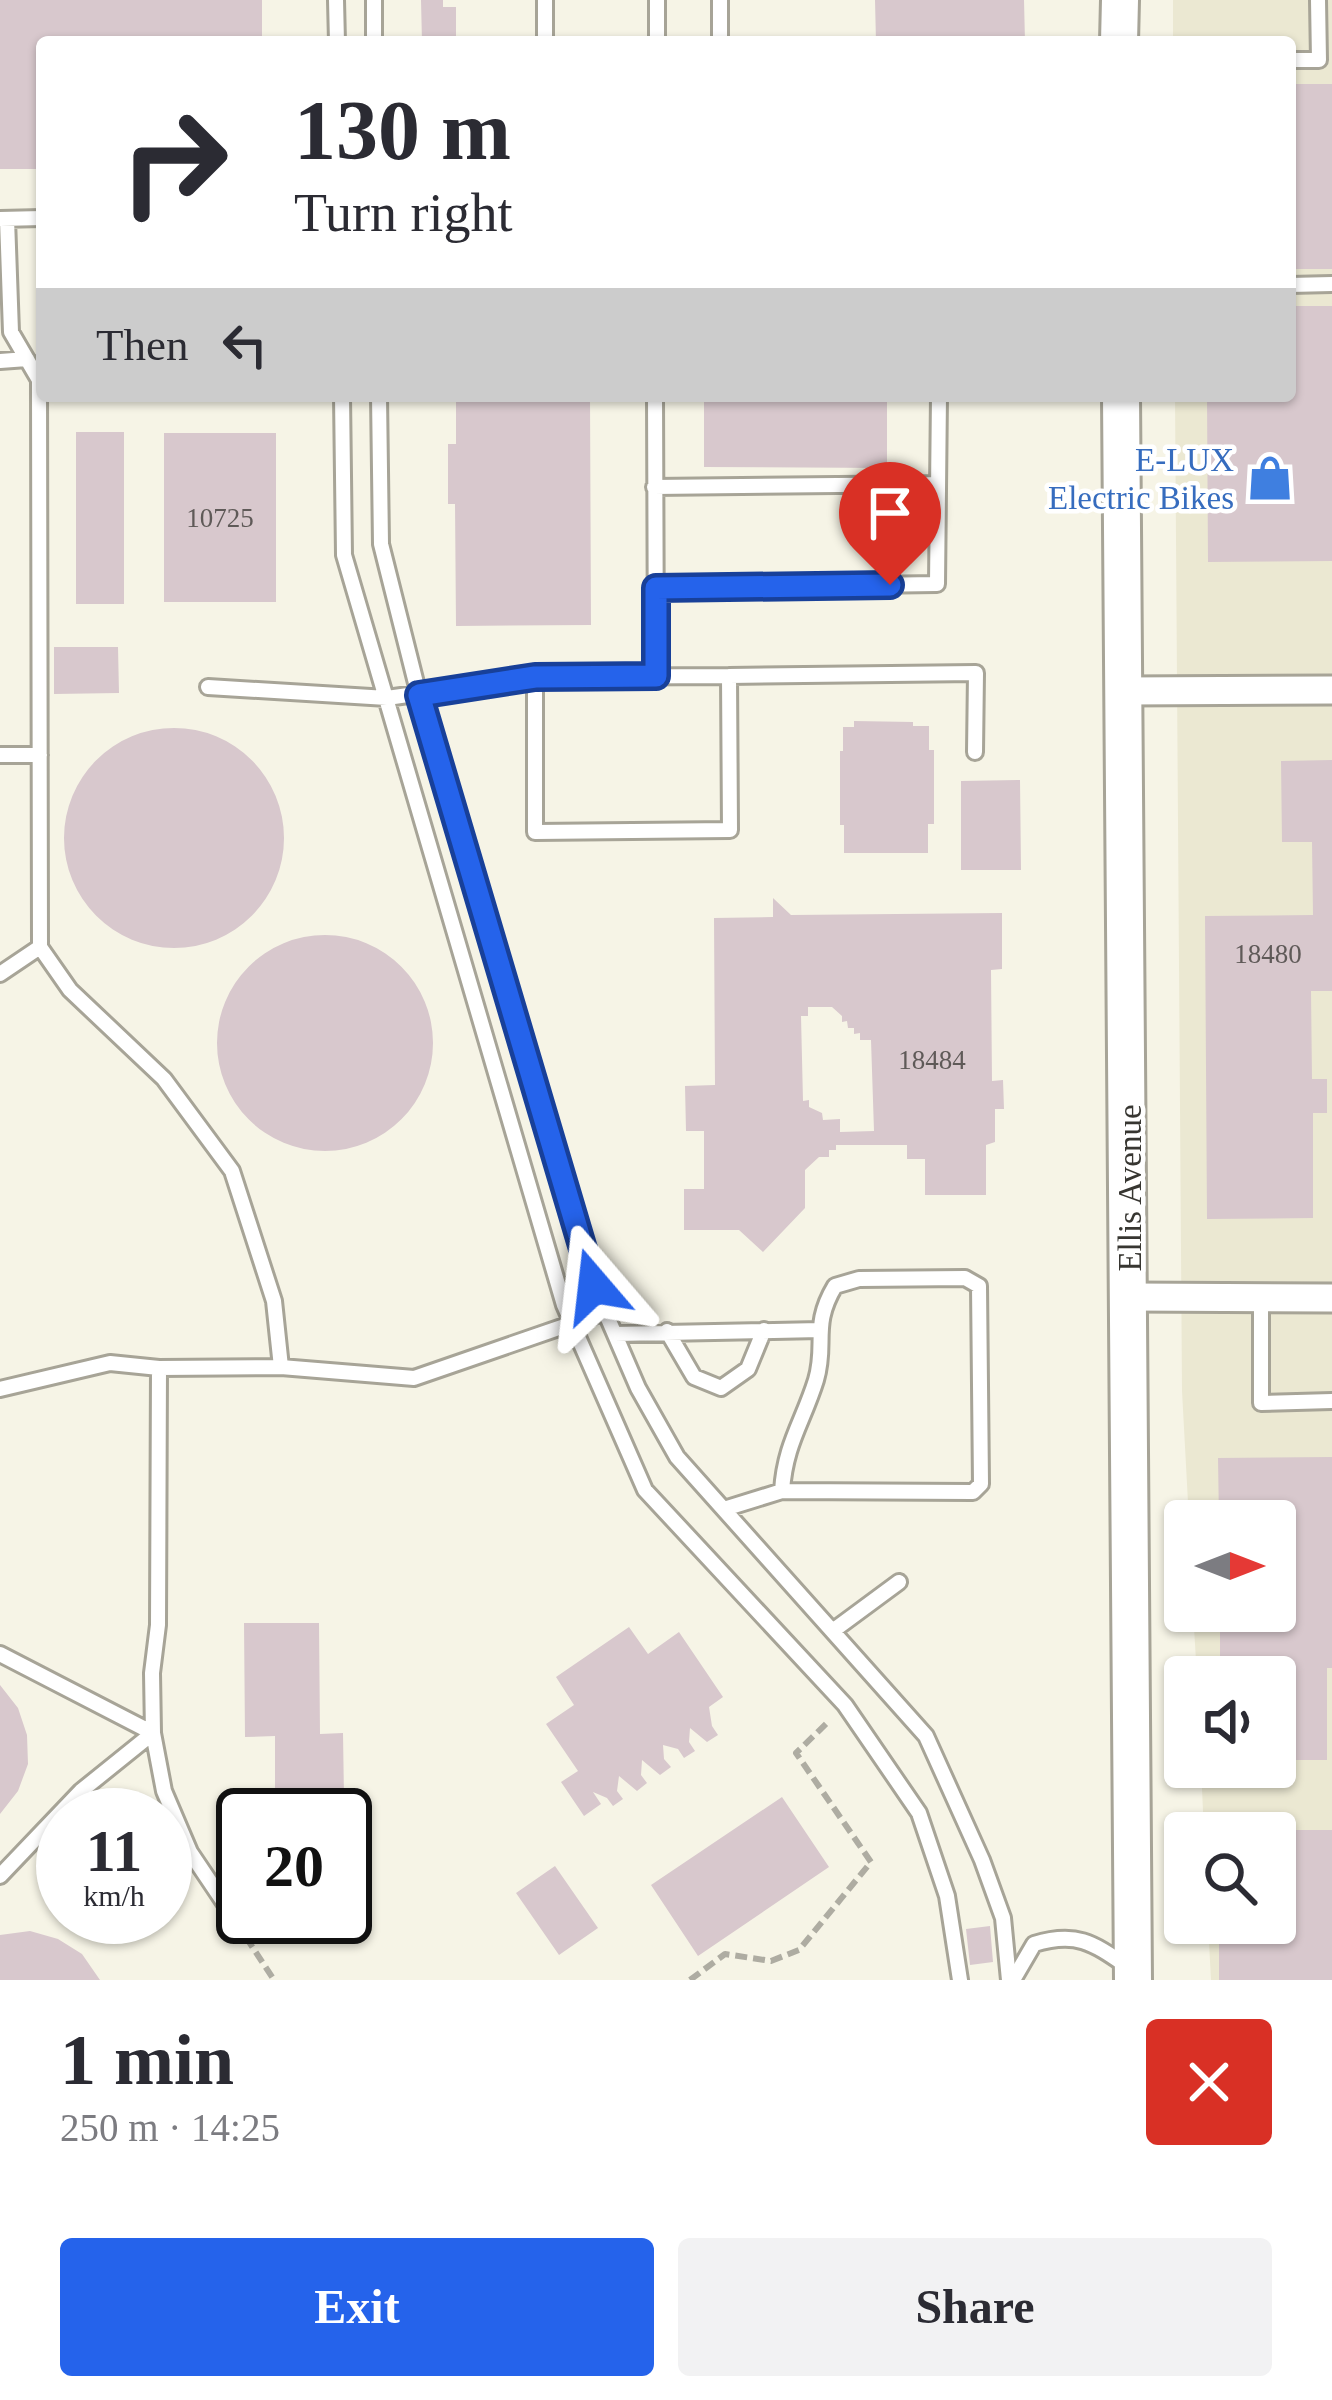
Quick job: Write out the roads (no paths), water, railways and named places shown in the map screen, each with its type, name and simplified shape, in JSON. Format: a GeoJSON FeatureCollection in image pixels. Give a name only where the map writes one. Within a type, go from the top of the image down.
{"type":"FeatureCollection","features":[{"type":"Feature","properties":{"kind":"main road"},"geometry":{"type":"LineString","coordinates":[[1119,36],[1120,0]]}},
{"type":"Feature","properties":{"kind":"main road","name":"Ellis Avenue"},"geometry":{"type":"LineString","coordinates":[[1121,402],[1133,1975]]}},
{"type":"Feature","properties":{"kind":"street"},"geometry":{"type":"LineString","coordinates":[[1125,691],[1332,690]]}},
{"type":"Feature","properties":{"kind":"street"},"geometry":{"type":"LineString","coordinates":[[1130,1297],[1332,1298]]}},
{"type":"Feature","properties":{"kind":"lane"},"geometry":{"type":"LineString","coordinates":[[336,0],[337,36]]}},
{"type":"Feature","properties":{"kind":"lane"},"geometry":{"type":"LineString","coordinates":[[374,0],[374,36]]}},
{"type":"Feature","properties":{"kind":"lane"},"geometry":{"type":"LineString","coordinates":[[545,0],[545,36]]}},
{"type":"Feature","properties":{"kind":"lane"},"geometry":{"type":"LineString","coordinates":[[657,0],[657,36]]}},
{"type":"Feature","properties":{"kind":"lane"},"geometry":{"type":"LineString","coordinates":[[720,0],[721,36]]}},
{"type":"Feature","properties":{"kind":"lane"},"geometry":{"type":"LineString","coordinates":[[1318,0],[1325,60]]}},
{"type":"Feature","properties":{"kind":"lane"},"geometry":{"type":"LineString","coordinates":[[36,218],[3,219],[11,332],[36,376]]}},
{"type":"Feature","properties":{"kind":"lane"},"geometry":{"type":"LineString","coordinates":[[1296,285],[1332,284]]}},
{"type":"Feature","properties":{"kind":"lane"},"geometry":{"type":"LineString","coordinates":[[0,361],[26,359]]}},
{"type":"Feature","properties":{"kind":"lane"},"geometry":{"type":"LineString","coordinates":[[38,402],[40,947],[70,990],[164,1079],[232,1171],[274,1301],[281,1367]]}},
{"type":"Feature","properties":{"kind":"lane"},"geometry":{"type":"LineString","coordinates":[[342,402],[344,555],[573,1325],[645,1490],[845,1705],[919,1814],[947,1896],[960,1980]]}},
{"type":"Feature","properties":{"kind":"lane"},"geometry":{"type":"LineString","coordinates":[[379,402],[380,544],[419,695],[605,1312],[638,1388],[676,1457],[926,1736],[1003,1918],[1011,1980]]}},
{"type":"Feature","properties":{"kind":"lane"},"geometry":{"type":"LineString","coordinates":[[655,402],[656,676]]}},
{"type":"Feature","properties":{"kind":"lane"},"geometry":{"type":"LineString","coordinates":[[656,588],[937,584],[939,402]]}},
{"type":"Feature","properties":{"kind":"lane"},"geometry":{"type":"LineString","coordinates":[[654,488],[938,484]]}},
{"type":"Feature","properties":{"kind":"lane"},"geometry":{"type":"LineString","coordinates":[[208,687],[387,698],[535,677],[976,673],[975,752]]}},
{"type":"Feature","properties":{"kind":"lane"},"geometry":{"type":"LineString","coordinates":[[535,677],[535,832],[556,832],[730,830],[729,676]]}},
{"type":"Feature","properties":{"kind":"lane"},"geometry":{"type":"LineString","coordinates":[[0,755],[40,755]]}},
{"type":"Feature","properties":{"kind":"lane"},"geometry":{"type":"LineString","coordinates":[[0,974],[40,947]]}},
{"type":"Feature","properties":{"kind":"lane"},"geometry":{"type":"LineString","coordinates":[[724,1509],[782,1491],[973,1492],[981,1484],[979,1286],[965,1278],[859,1279],[835,1286],[821,1309],[818,1376],[784,1456],[782,1491]]}},
{"type":"Feature","properties":{"kind":"lane"},"geometry":{"type":"LineString","coordinates":[[1261,1298],[1262,1403],[1332,1401]]}},
{"type":"Feature","properties":{"kind":"lane"},"geometry":{"type":"LineString","coordinates":[[0,1389],[110,1363],[159,1368],[281,1367],[414,1378],[605,1312]]}},
{"type":"Feature","properties":{"kind":"lane"},"geometry":{"type":"LineString","coordinates":[[667,1331],[694,1377],[722,1388],[748,1369],[764,1330]]}},
{"type":"Feature","properties":{"kind":"lane"},"geometry":{"type":"LineString","coordinates":[[615,1334],[820,1330]]}},
{"type":"Feature","properties":{"kind":"lane"},"geometry":{"type":"LineString","coordinates":[[159,1368],[153,1733],[164,1791],[190,1852],[216,1891]]}},
{"type":"Feature","properties":{"kind":"lane"},"geometry":{"type":"LineString","coordinates":[[834,1630],[899,1582]]}},
{"type":"Feature","properties":{"kind":"lane"},"geometry":{"type":"LineString","coordinates":[[0,1654],[153,1733]]}},
{"type":"Feature","properties":{"kind":"lane"},"geometry":{"type":"LineString","coordinates":[[0,1876],[81,1790],[153,1733]]}},
{"type":"Feature","properties":{"kind":"lane"},"geometry":{"type":"LineString","coordinates":[[1011,1980],[1034,1944],[1060,1936],[1097,1946],[1133,1975]]}},
{"type":"Feature","properties":{"kind":"place","name":"E-LUX Electric Bikes"},"geometry":{"type":"Point","coordinates":[1270,478]}}]}
